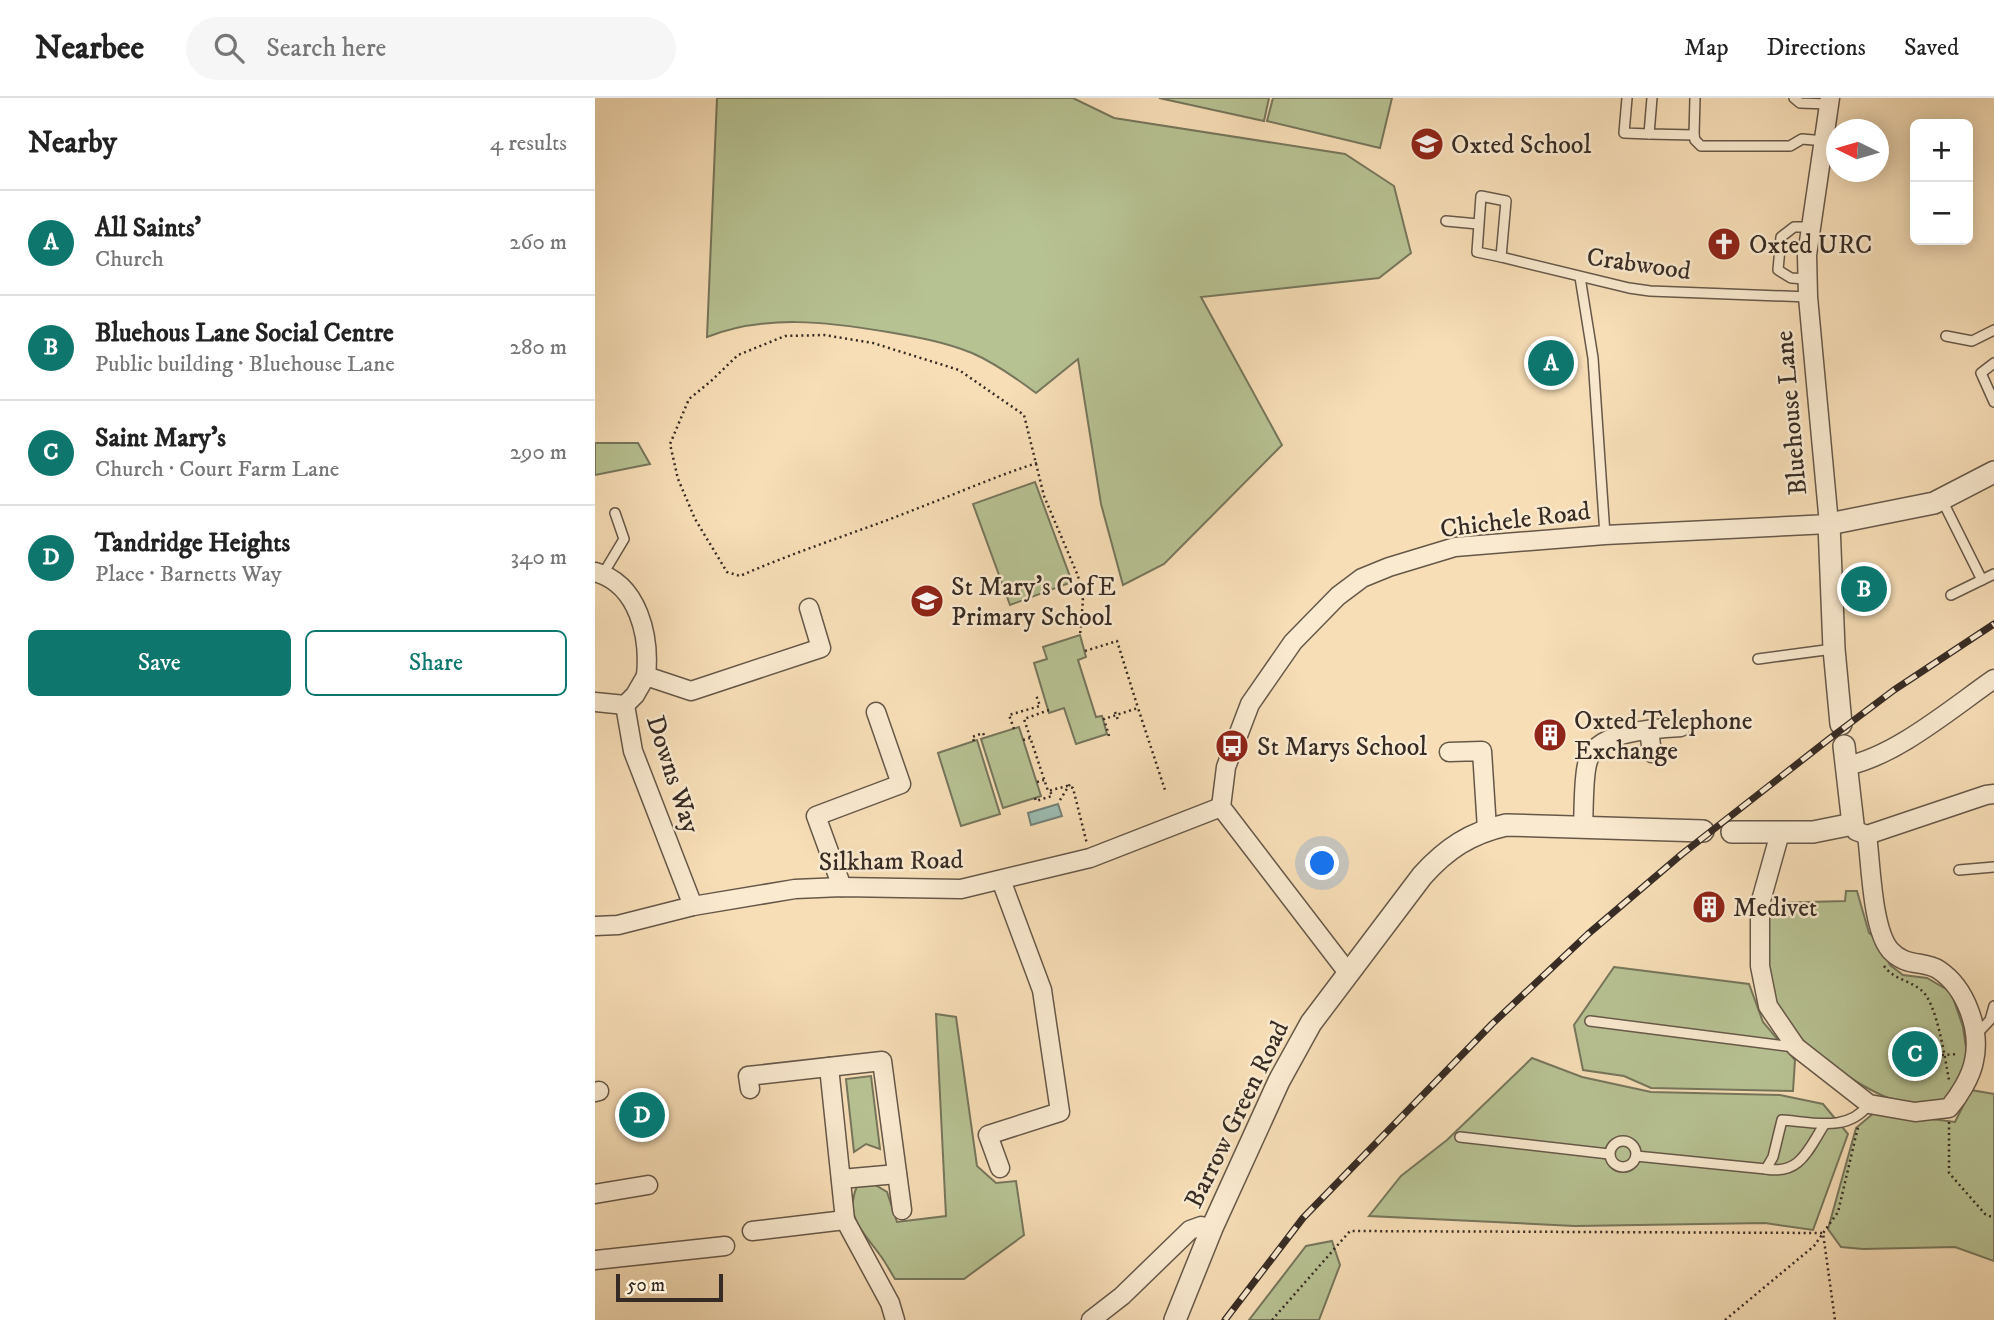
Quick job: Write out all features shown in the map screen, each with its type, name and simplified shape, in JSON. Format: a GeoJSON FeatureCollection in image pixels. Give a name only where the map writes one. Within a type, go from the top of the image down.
{"type":"FeatureCollection","features":[{"type":"Feature","properties":{"kind":"street","name":"Bluehouse Lane"},"geometry":{"type":"LineString","coordinates":[[1830,101],[1810,227],[1807,279],[1829,524],[1834,649],[1841,724]]}},
{"type":"Feature","properties":{"kind":"street"},"geometry":{"type":"LineString","coordinates":[[1829,524],[1919,508],[1942,500],[1994,472]]}},
{"type":"Feature","properties":{"kind":"street","name":"Chichele Road"},"geometry":{"type":"LineString","coordinates":[[1221,807],[1226,767],[1250,704],[1293,642],[1338,596],[1362,578],[1388,567],[1455,547],[1605,535],[1829,524]]}},
{"type":"Feature","properties":{"kind":"street"},"geometry":{"type":"LineString","coordinates":[[599,573],[615,582],[630,597],[644,630],[648,656],[646,676]]}},
{"type":"Feature","properties":{"kind":"street","name":"Downs Way"},"geometry":{"type":"LineString","coordinates":[[693,906],[633,751],[625,705],[635,695],[646,676],[691,691],[821,648],[809,608]]}},
{"type":"Feature","properties":{"kind":"street"},"geometry":{"type":"LineString","coordinates":[[1780,833],[1760,904],[1760,966],[1768,1006],[1796,1047],[1865,1109],[1915,1112],[1949,1108],[1974,1064],[1975,1037],[1971,1017],[1959,989],[1937,969],[1908,963],[1890,950],[1878,929],[1845,756],[1864,762],[1895,747],[1994,679]]}},
{"type":"Feature","properties":{"kind":"street"},"geometry":{"type":"LineString","coordinates":[[595,702],[625,705]]}},
{"type":"Feature","properties":{"kind":"street"},"geometry":{"type":"LineString","coordinates":[[842,887],[816,816],[901,785],[876,712]]}},
{"type":"Feature","properties":{"kind":"street"},"geometry":{"type":"LineString","coordinates":[[1583,827],[1588,760],[1597,746],[1616,737],[1681,727]]}},
{"type":"Feature","properties":{"kind":"street"},"geometry":{"type":"LineString","coordinates":[[1649,730],[1651,752]]}},
{"type":"Feature","properties":{"kind":"street"},"geometry":{"type":"LineString","coordinates":[[1449,752],[1482,751],[1487,829]]}},
{"type":"Feature","properties":{"kind":"street"},"geometry":{"type":"LineString","coordinates":[[1732,832],[1860,830],[1994,794]]}},
{"type":"Feature","properties":{"kind":"street"},"geometry":{"type":"LineString","coordinates":[[1221,807],[1349,974]]}},
{"type":"Feature","properties":{"kind":"street","name":"Silkham Road"},"geometry":{"type":"LineString","coordinates":[[595,926],[618,925],[693,906],[795,889],[961,888],[1090,858],[1221,807]]}},
{"type":"Feature","properties":{"kind":"street","name":"Barrow Green Road"},"geometry":{"type":"LineString","coordinates":[[1175,1320],[1212,1228],[1279,1081],[1311,1023],[1438,858],[1465,838],[1487,829],[1525,824],[1703,831]]}},
{"type":"Feature","properties":{"kind":"street"},"geometry":{"type":"LineString","coordinates":[[1000,1168],[988,1135],[1061,1112],[1042,990],[1001,880]]}},
{"type":"Feature","properties":{"kind":"street"},"geometry":{"type":"LineString","coordinates":[[750,1089],[748,1076],[882,1061],[902,1210]]}},
{"type":"Feature","properties":{"kind":"street"},"geometry":{"type":"LineString","coordinates":[[829,1067],[845,1220],[890,1303],[895,1320]]}},
{"type":"Feature","properties":{"kind":"street"},"geometry":{"type":"LineString","coordinates":[[841,1179],[897,1174]]}},
{"type":"Feature","properties":{"kind":"street"},"geometry":{"type":"LineString","coordinates":[[595,1194],[648,1185]]}},
{"type":"Feature","properties":{"kind":"street"},"geometry":{"type":"LineString","coordinates":[[752,1231],[845,1220]]}},
{"type":"Feature","properties":{"kind":"street"},"geometry":{"type":"LineString","coordinates":[[1091,1320],[1122,1296],[1190,1230],[1202,1226],[1212,1228]]}},
{"type":"Feature","properties":{"kind":"street"},"geometry":{"type":"LineString","coordinates":[[595,1260],[725,1246]]}},
{"type":"Feature","properties":{"kind":"lane"},"geometry":{"type":"LineString","coordinates":[[1627,98],[1624,133],[1694,135]]}},
{"type":"Feature","properties":{"kind":"lane"},"geometry":{"type":"LineString","coordinates":[[1649,134],[1652,98]]}},
{"type":"Feature","properties":{"kind":"lane"},"geometry":{"type":"LineString","coordinates":[[1695,98],[1694,135],[1701,146],[1790,146],[1802,139],[1825,141]]}},
{"type":"Feature","properties":{"kind":"lane"},"geometry":{"type":"LineString","coordinates":[[1794,98],[1800,103],[1830,101]]}},
{"type":"Feature","properties":{"kind":"lane"},"geometry":{"type":"LineString","coordinates":[[1446,221],[1478,224],[1481,196],[1506,201],[1504,257]]}},
{"type":"Feature","properties":{"kind":"lane","name":"Crabwood"},"geometry":{"type":"LineString","coordinates":[[1478,224],[1476,252],[1580,277],[1650,291],[1808,297]]}},
{"type":"Feature","properties":{"kind":"lane"},"geometry":{"type":"LineString","coordinates":[[1807,279],[1791,278],[1778,270],[1781,237],[1794,227],[1810,227]]}},
{"type":"Feature","properties":{"kind":"lane"},"geometry":{"type":"LineString","coordinates":[[1580,277],[1593,358],[1605,535]]}},
{"type":"Feature","properties":{"kind":"lane"},"geometry":{"type":"LineString","coordinates":[[1946,336],[1972,341],[1994,330]]}},
{"type":"Feature","properties":{"kind":"lane"},"geometry":{"type":"LineString","coordinates":[[1994,363],[1981,373],[1994,402]]}},
{"type":"Feature","properties":{"kind":"lane"},"geometry":{"type":"LineString","coordinates":[[1942,500],[1982,580]]}},
{"type":"Feature","properties":{"kind":"lane"},"geometry":{"type":"LineString","coordinates":[[599,573],[624,539],[615,513]]}},
{"type":"Feature","properties":{"kind":"lane"},"geometry":{"type":"LineString","coordinates":[[1951,595],[1994,574]]}},
{"type":"Feature","properties":{"kind":"lane"},"geometry":{"type":"LineString","coordinates":[[1758,659],[1834,649]]}},
{"type":"Feature","properties":{"kind":"lane"},"geometry":{"type":"LineString","coordinates":[[1959,870],[1994,867]]}},
{"type":"Feature","properties":{"kind":"lane"},"geometry":{"type":"LineString","coordinates":[[1975,1037],[1990,1020],[1994,1006]]}},
{"type":"Feature","properties":{"kind":"lane"},"geometry":{"type":"LineString","coordinates":[[1590,1021],[1770,1046],[1796,1047]]}},
{"type":"Feature","properties":{"kind":"lane"},"geometry":{"type":"LineString","coordinates":[[1766,1169],[1773,1157],[1782,1120],[1823,1125],[1855,1118],[1865,1109]]}},
{"type":"Feature","properties":{"kind":"lane"},"geometry":{"type":"LineString","coordinates":[[1636,1156],[1780,1171],[1797,1166],[1823,1125]]}},
{"type":"Feature","properties":{"kind":"lane"},"geometry":{"type":"LineString","coordinates":[[1460,1138],[1609,1154]]}},
{"type":"Feature","properties":{"kind":"lane"},"geometry":{"type":"LineString","coordinates":[[1619,1141],[1628,1142],[1635,1147],[1636,1156],[1633,1163],[1626,1168],[1611,1162],[1609,1154],[1612,1146],[1619,1141]]}},
{"type":"Feature","properties":{"kind":"path"},"geometry":{"type":"LineString","coordinates":[[1037,463],[981,482],[740,576],[727,572],[695,519],[678,479],[670,444],[689,399],[738,355],[785,336],[824,335],[873,342],[959,370],[1024,415],[1037,463],[1044,496],[1078,576],[1083,600],[1080,635]]}},
{"type":"Feature","properties":{"kind":"path"},"geometry":{"type":"LineString","coordinates":[[1084,651],[1118,641],[1118,650],[1133,698],[1165,790]]}},
{"type":"Feature","properties":{"kind":"path"},"geometry":{"type":"LineString","coordinates":[[1014,729],[1009,715],[1040,706],[1036,695]]}},
{"type":"Feature","properties":{"kind":"path"},"geometry":{"type":"LineString","coordinates":[[1109,736],[1103,720],[1138,708]]}},
{"type":"Feature","properties":{"kind":"path"},"geometry":{"type":"LineString","coordinates":[[1035,798],[1036,801],[1052,796],[1024,719],[1049,710]]}},
{"type":"Feature","properties":{"kind":"path"},"geometry":{"type":"LineString","coordinates":[[974,741],[972,737],[983,733],[985,738]]}},
{"type":"Feature","properties":{"kind":"path"},"geometry":{"type":"LineString","coordinates":[[1023,740],[1030,738]]}},
{"type":"Feature","properties":{"kind":"path"},"geometry":{"type":"LineString","coordinates":[[1037,782],[1044,780]]}},
{"type":"Feature","properties":{"kind":"path"},"geometry":{"type":"LineString","coordinates":[[1050,791],[1070,785]]}},
{"type":"Feature","properties":{"kind":"path"},"geometry":{"type":"LineString","coordinates":[[1061,800],[1070,785]]}},
{"type":"Feature","properties":{"kind":"path"},"geometry":{"type":"LineString","coordinates":[[1070,785],[1090,858]]}},
{"type":"Feature","properties":{"kind":"path"},"geometry":{"type":"LineString","coordinates":[[1942,1055],[1959,1054]]}},
{"type":"Feature","properties":{"kind":"path"},"geometry":{"type":"LineString","coordinates":[[1949,1108],[1949,1173],[1985,1214],[1994,1218]]}},
{"type":"Feature","properties":{"kind":"path"},"geometry":{"type":"LineString","coordinates":[[1725,1320],[1814,1246],[1837,1212],[1865,1109]]}},
{"type":"Feature","properties":{"kind":"path"},"geometry":{"type":"LineString","coordinates":[[1272,1320],[1350,1231],[1822,1233]]}},
{"type":"Feature","properties":{"kind":"path"},"geometry":{"type":"LineString","coordinates":[[1822,1233],[1835,1320]]}},
{"type":"Feature","properties":{"kind":"green space"},"geometry":{"type":"Polygon","coordinates":[[[717,98],[1073,98],[1114,118],[1345,154],[1394,186],[1411,253],[1379,278],[1201,297],[1282,445],[1164,564],[1123,585],[1101,504],[1078,359],[1036,393],[997,366],[972,353],[941,343],[888,332],[797,322],[751,325],[707,337],[717,98]]]}},
{"type":"Feature","properties":{"kind":"green space"},"geometry":{"type":"Polygon","coordinates":[[[1159,98],[1269,98],[1264,121],[1159,98]]]}},
{"type":"Feature","properties":{"kind":"green space"},"geometry":{"type":"Polygon","coordinates":[[[1273,98],[1392,98],[1380,148],[1267,121],[1273,98]]]}},
{"type":"Feature","properties":{"kind":"green space"},"geometry":{"type":"Polygon","coordinates":[[[595,443],[638,443],[650,464],[595,475],[595,443]]]}},
{"type":"Feature","properties":{"kind":"green space"},"geometry":{"type":"Polygon","coordinates":[[[1035,482],[1072,582],[1010,605],[973,504],[1035,482]]]}},
{"type":"Feature","properties":{"kind":"green space"},"geometry":{"type":"Polygon","coordinates":[[[1080,635],[1086,657],[1078,660],[1096,717],[1102,716],[1107,734],[1076,744],[1064,708],[1049,713],[1034,663],[1047,659],[1043,647],[1080,635]]]}},
{"type":"Feature","properties":{"kind":"green space"},"geometry":{"type":"Polygon","coordinates":[[[1019,727],[1041,796],[1003,808],[981,739],[1019,727]]]}},
{"type":"Feature","properties":{"kind":"green space"},"geometry":{"type":"Polygon","coordinates":[[[977,740],[1000,814],[961,826],[938,753],[977,740]]]}},
{"type":"Feature","properties":{"kind":"green space"},"geometry":{"type":"Polygon","coordinates":[[[1846,891],[1857,891],[1869,933],[1878,940],[1890,965],[1903,975],[1927,978],[1951,992],[1963,1027],[1968,1061],[1951,1100],[1928,1110],[1889,1098],[1863,1086],[1806,1044],[1776,1004],[1767,967],[1763,903],[1845,901],[1846,891]]]}},
{"type":"Feature","properties":{"kind":"green space"},"geometry":{"type":"Polygon","coordinates":[[[1614,967],[1749,984],[1763,1022],[1795,1060],[1793,1091],[1651,1088],[1624,1076],[1583,1070],[1574,1025],[1614,967]]]}},
{"type":"Feature","properties":{"kind":"green space"},"geometry":{"type":"Polygon","coordinates":[[[936,1014],[956,1017],[977,1166],[996,1183],[1016,1181],[1024,1235],[964,1279],[895,1279],[857,1224],[854,1197],[857,1186],[872,1183],[887,1192],[897,1222],[946,1216],[936,1014]]]}},
{"type":"Feature","properties":{"kind":"green space"},"geometry":{"type":"Polygon","coordinates":[[[1532,1058],[1582,1077],[1651,1092],[1780,1095],[1823,1104],[1848,1134],[1813,1230],[1765,1223],[1575,1226],[1369,1216],[1401,1176],[1447,1140],[1532,1058]]]}},
{"type":"Feature","properties":{"kind":"green space"},"geometry":{"type":"Polygon","coordinates":[[[871,1076],[880,1149],[866,1144],[854,1152],[846,1079],[871,1076]]]}},
{"type":"Feature","properties":{"kind":"green space"},"geometry":{"type":"Polygon","coordinates":[[[1971,1090],[1994,1094],[1994,1261],[1955,1247],[1841,1247],[1828,1229],[1856,1128],[1875,1112],[1955,1122],[1971,1090]]]}},
{"type":"Feature","properties":{"kind":"green space"},"geometry":{"type":"Polygon","coordinates":[[[1332,1241],[1340,1265],[1319,1320],[1249,1320],[1306,1246],[1332,1241]]]}},
{"type":"Feature","properties":{"kind":"water"},"geometry":{"type":"Polygon","coordinates":[[[1058,804],[1062,816],[1031,825],[1028,813],[1058,804]]]}},
{"type":"Feature","properties":{"kind":"railway"},"geometry":{"type":"LineString","coordinates":[[1225,1320],[1303,1218],[1492,1024],[1588,934],[1682,854],[1829,739],[1894,690],[1994,624]]}},
{"type":"Feature","properties":{"kind":"place","name":"Oxted School"},"geometry":{"type":"Point","coordinates":[1427,144]}},
{"type":"Feature","properties":{"kind":"place","name":"Oxted URC"},"geometry":{"type":"Point","coordinates":[1724,244]}},
{"type":"Feature","properties":{"kind":"place","name":"All Saints'"},"geometry":{"type":"Point","coordinates":[1551,363]}},
{"type":"Feature","properties":{"kind":"place","name":"Bluehous Lane Social Centre"},"geometry":{"type":"Point","coordinates":[1864,589]}},
{"type":"Feature","properties":{"kind":"place","name":"St Mary's CofE Primary School"},"geometry":{"type":"Point","coordinates":[927,601]}},
{"type":"Feature","properties":{"kind":"place","name":"Oxted Telephone Exchange"},"geometry":{"type":"Point","coordinates":[1550,735]}},
{"type":"Feature","properties":{"kind":"place","name":"St Marys School"},"geometry":{"type":"Point","coordinates":[1232,746]}},
{"type":"Feature","properties":{"kind":"place","name":"Medivet"},"geometry":{"type":"Point","coordinates":[1709,907]}},
{"type":"Feature","properties":{"kind":"place","name":"Saint Mary's"},"geometry":{"type":"Point","coordinates":[1915,1054]}},
{"type":"Feature","properties":{"kind":"place","name":"Tandridge Heights"},"geometry":{"type":"Point","coordinates":[642,1115]}}]}
